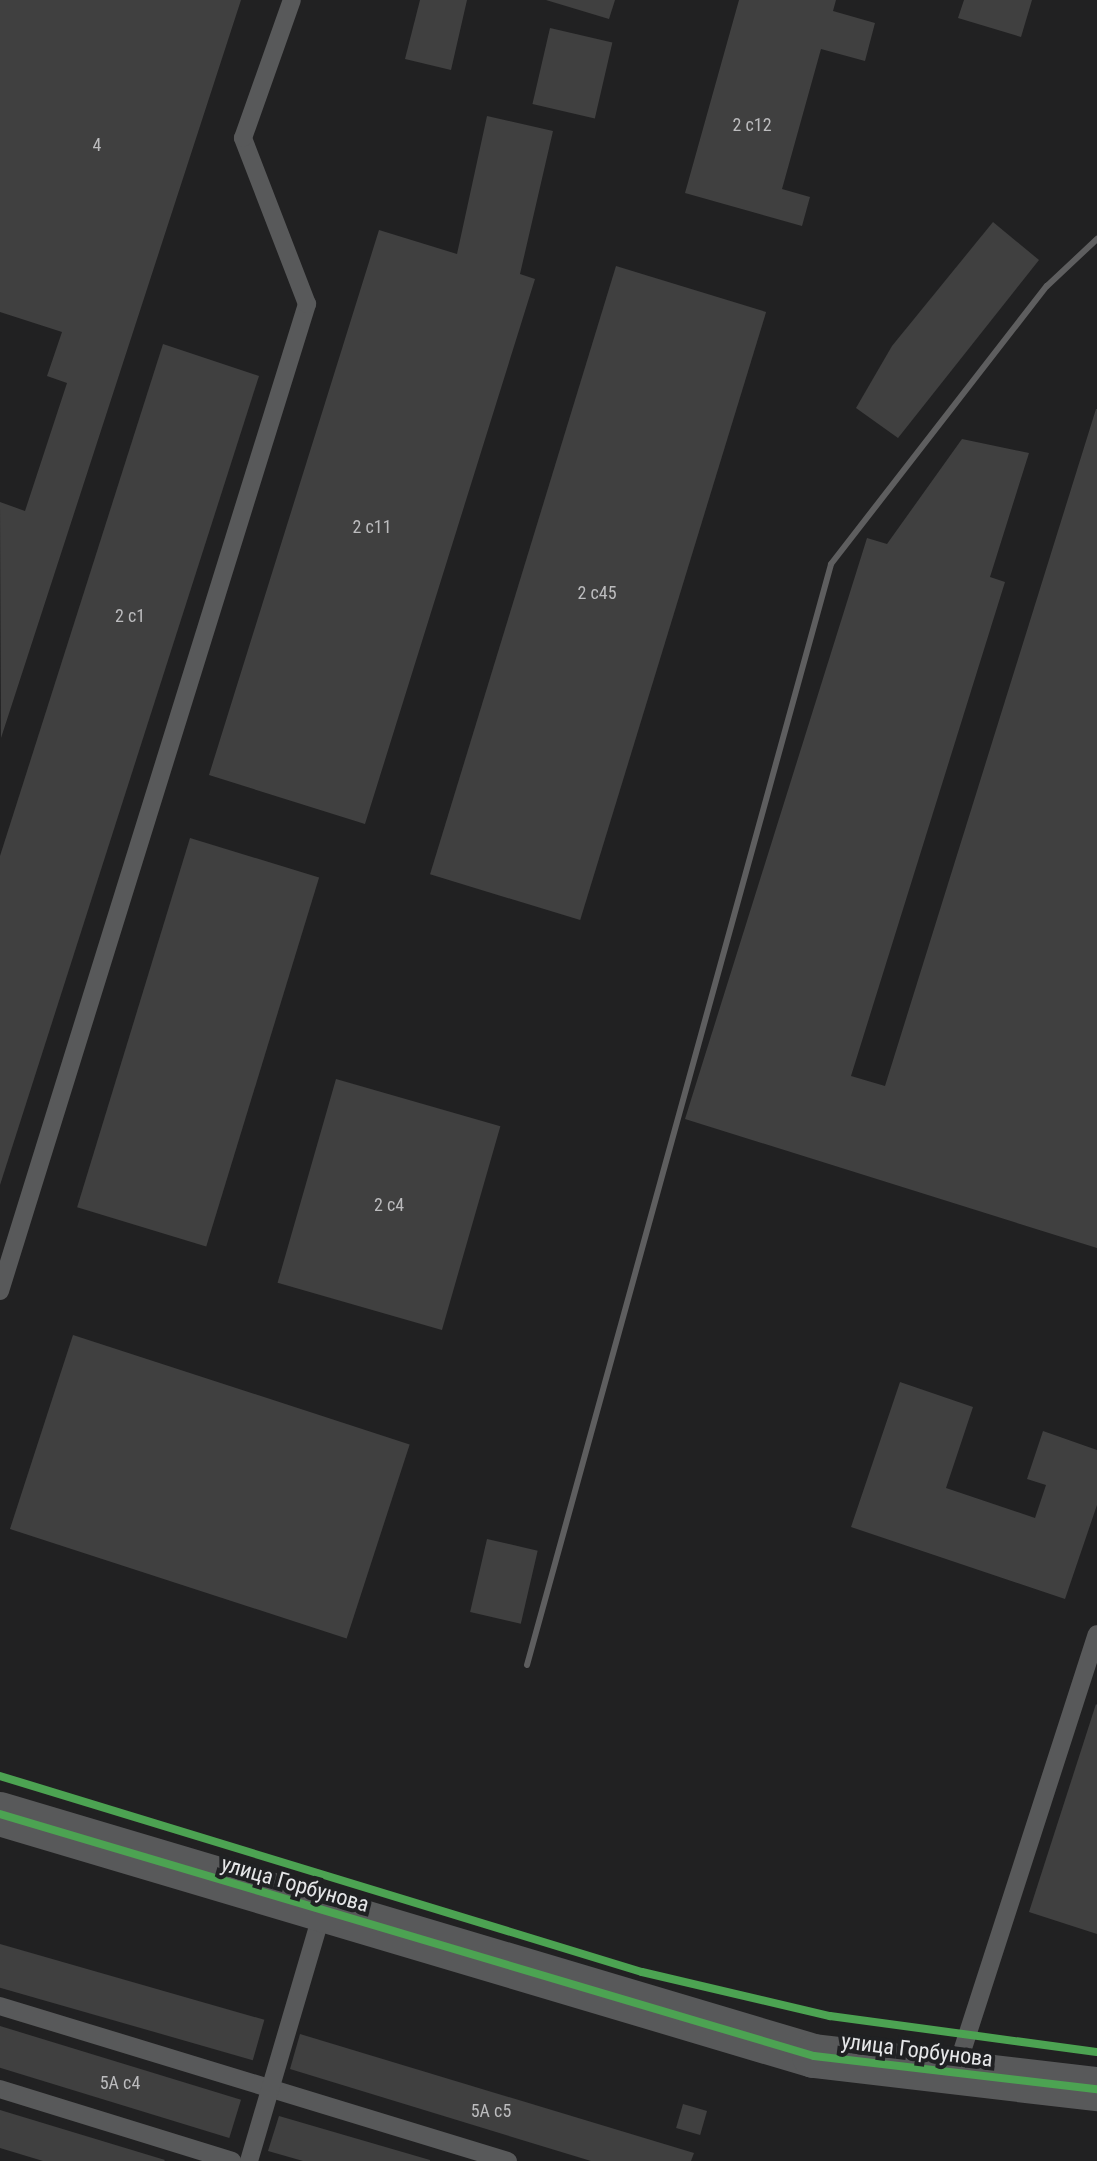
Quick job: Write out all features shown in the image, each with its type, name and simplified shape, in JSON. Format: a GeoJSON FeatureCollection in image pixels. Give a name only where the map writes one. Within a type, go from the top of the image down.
{"type":"FeatureCollection","features":[{"type":"Feature","properties":{"kind":"street","name":"улица Горбунова"},"geometry":{"type":"LineString","coordinates":[[0,1814],[814,2056],[1097,2089]]}},
{"type":"Feature","properties":{"kind":"lane"},"geometry":{"type":"LineString","coordinates":[[0,1291],[307,304],[243,138],[292,0]]}},
{"type":"Feature","properties":{"kind":"lane"},"geometry":{"type":"LineString","coordinates":[[955,2073],[1097,1634]]}},
{"type":"Feature","properties":{"kind":"lane"},"geometry":{"type":"LineString","coordinates":[[249,2161],[323,1910]]}},
{"type":"Feature","properties":{"kind":"lane"},"geometry":{"type":"LineString","coordinates":[[0,2006],[508,2161]]}},
{"type":"Feature","properties":{"kind":"lane"},"geometry":{"type":"LineString","coordinates":[[0,2089],[232,2161]]}},
{"type":"Feature","properties":{"kind":"building"},"geometry":{"type":"Polygon","coordinates":[[[0,0],[241,0],[1,738],[0,502],[25,511],[67,383],[47,376],[62,332],[0,312],[0,0]]]}},
{"type":"Feature","properties":{"kind":"building"},"geometry":{"type":"Polygon","coordinates":[[[420,0],[467,0],[451,70],[405,59],[420,0]]]}},
{"type":"Feature","properties":{"kind":"building"},"geometry":{"type":"Polygon","coordinates":[[[546,0],[615,0],[609,19],[546,0]]]}},
{"type":"Feature","properties":{"kind":"building"},"geometry":{"type":"Polygon","coordinates":[[[739,0],[836,0],[833,11],[875,23],[865,61],[821,49],[782,189],[810,197],[802,226],[685,193],[739,0]]]}},
{"type":"Feature","properties":{"kind":"building"},"geometry":{"type":"Polygon","coordinates":[[[964,0],[1032,0],[1021,37],[958,18],[964,0]]]}},
{"type":"Feature","properties":{"kind":"building"},"geometry":{"type":"Polygon","coordinates":[[[550,28],[612,42],[595,118],[532,104],[550,28]]]}},
{"type":"Feature","properties":{"kind":"building"},"geometry":{"type":"Polygon","coordinates":[[[487,116],[553,131],[520,274],[535,279],[365,824],[209,775],[379,230],[457,254],[487,116]]]}},
{"type":"Feature","properties":{"kind":"building"},"geometry":{"type":"Polygon","coordinates":[[[993,222],[1039,260],[898,438],[856,408],[892,346],[993,222]]]}},
{"type":"Feature","properties":{"kind":"building"},"geometry":{"type":"Polygon","coordinates":[[[616,266],[766,312],[580,920],[430,874],[616,266]]]}},
{"type":"Feature","properties":{"kind":"building"},"geometry":{"type":"Polygon","coordinates":[[[163,344],[259,376],[0,1185],[0,856],[163,344]]]}},
{"type":"Feature","properties":{"kind":"building"},"geometry":{"type":"Polygon","coordinates":[[[1096,409],[1097,1248],[685,1119],[867,538],[887,544],[962,439],[1029,453],[990,577],[1005,582],[851,1076],[885,1086],[1096,409]]]}},
{"type":"Feature","properties":{"kind":"building"},"geometry":{"type":"Polygon","coordinates":[[[190,838],[319,877],[206,1247],[77,1207],[190,838]]]}},
{"type":"Feature","properties":{"kind":"building"},"geometry":{"type":"Polygon","coordinates":[[[336,1079],[500,1126],[442,1330],[278,1283],[336,1079]]]}},
{"type":"Feature","properties":{"kind":"building"},"geometry":{"type":"Polygon","coordinates":[[[73,1335],[410,1444],[347,1638],[10,1529],[73,1335]]]}},
{"type":"Feature","properties":{"kind":"building"},"geometry":{"type":"Polygon","coordinates":[[[900,1382],[973,1407],[946,1488],[1035,1518],[1046,1485],[1027,1479],[1043,1431],[1097,1450],[1097,1505],[1065,1599],[851,1527],[900,1382]]]}},
{"type":"Feature","properties":{"kind":"building"},"geometry":{"type":"Polygon","coordinates":[[[487,1539],[538,1551],[521,1624],[470,1612],[487,1539]]]}},
{"type":"Feature","properties":{"kind":"building"},"geometry":{"type":"Polygon","coordinates":[[[1097,1705],[1097,1934],[1029,1912],[1097,1705]]]}},
{"type":"Feature","properties":{"kind":"building"},"geometry":{"type":"Polygon","coordinates":[[[0,1944],[264,2020],[253,2060],[0,1988],[0,1944]]]}},
{"type":"Feature","properties":{"kind":"building"},"geometry":{"type":"Polygon","coordinates":[[[0,2026],[241,2100],[229,2138],[0,2068],[0,2026]]]}},
{"type":"Feature","properties":{"kind":"building"},"geometry":{"type":"Polygon","coordinates":[[[300,2034],[694,2153],[691,2161],[591,2161],[290,2069],[300,2034]]]}},
{"type":"Feature","properties":{"kind":"building"},"geometry":{"type":"Polygon","coordinates":[[[683,2104],[707,2111],[700,2135],[676,2128],[683,2104]]]}},
{"type":"Feature","properties":{"kind":"building"},"geometry":{"type":"Polygon","coordinates":[[[0,2110],[165,2160],[43,2161],[0,2148],[0,2110]]]}},
{"type":"Feature","properties":{"kind":"building"},"geometry":{"type":"Polygon","coordinates":[[[279,2116],[430,2161],[303,2161],[268,2151],[279,2116]]]}},
{"type":"Feature","properties":{"kind":"railway"},"geometry":{"type":"LineString","coordinates":[[527,1665],[831,564],[1047,286],[1097,239]]}},
{"type":"Feature","properties":{"kind":"cycle path"},"geometry":{"type":"LineString","coordinates":[[0,1776],[642,1972],[830,2016],[1097,2052]]}},
{"type":"Feature","properties":{"kind":"cycle path"},"geometry":{"type":"LineString","coordinates":[[0,1814],[814,2056],[1097,2089]]}}]}
